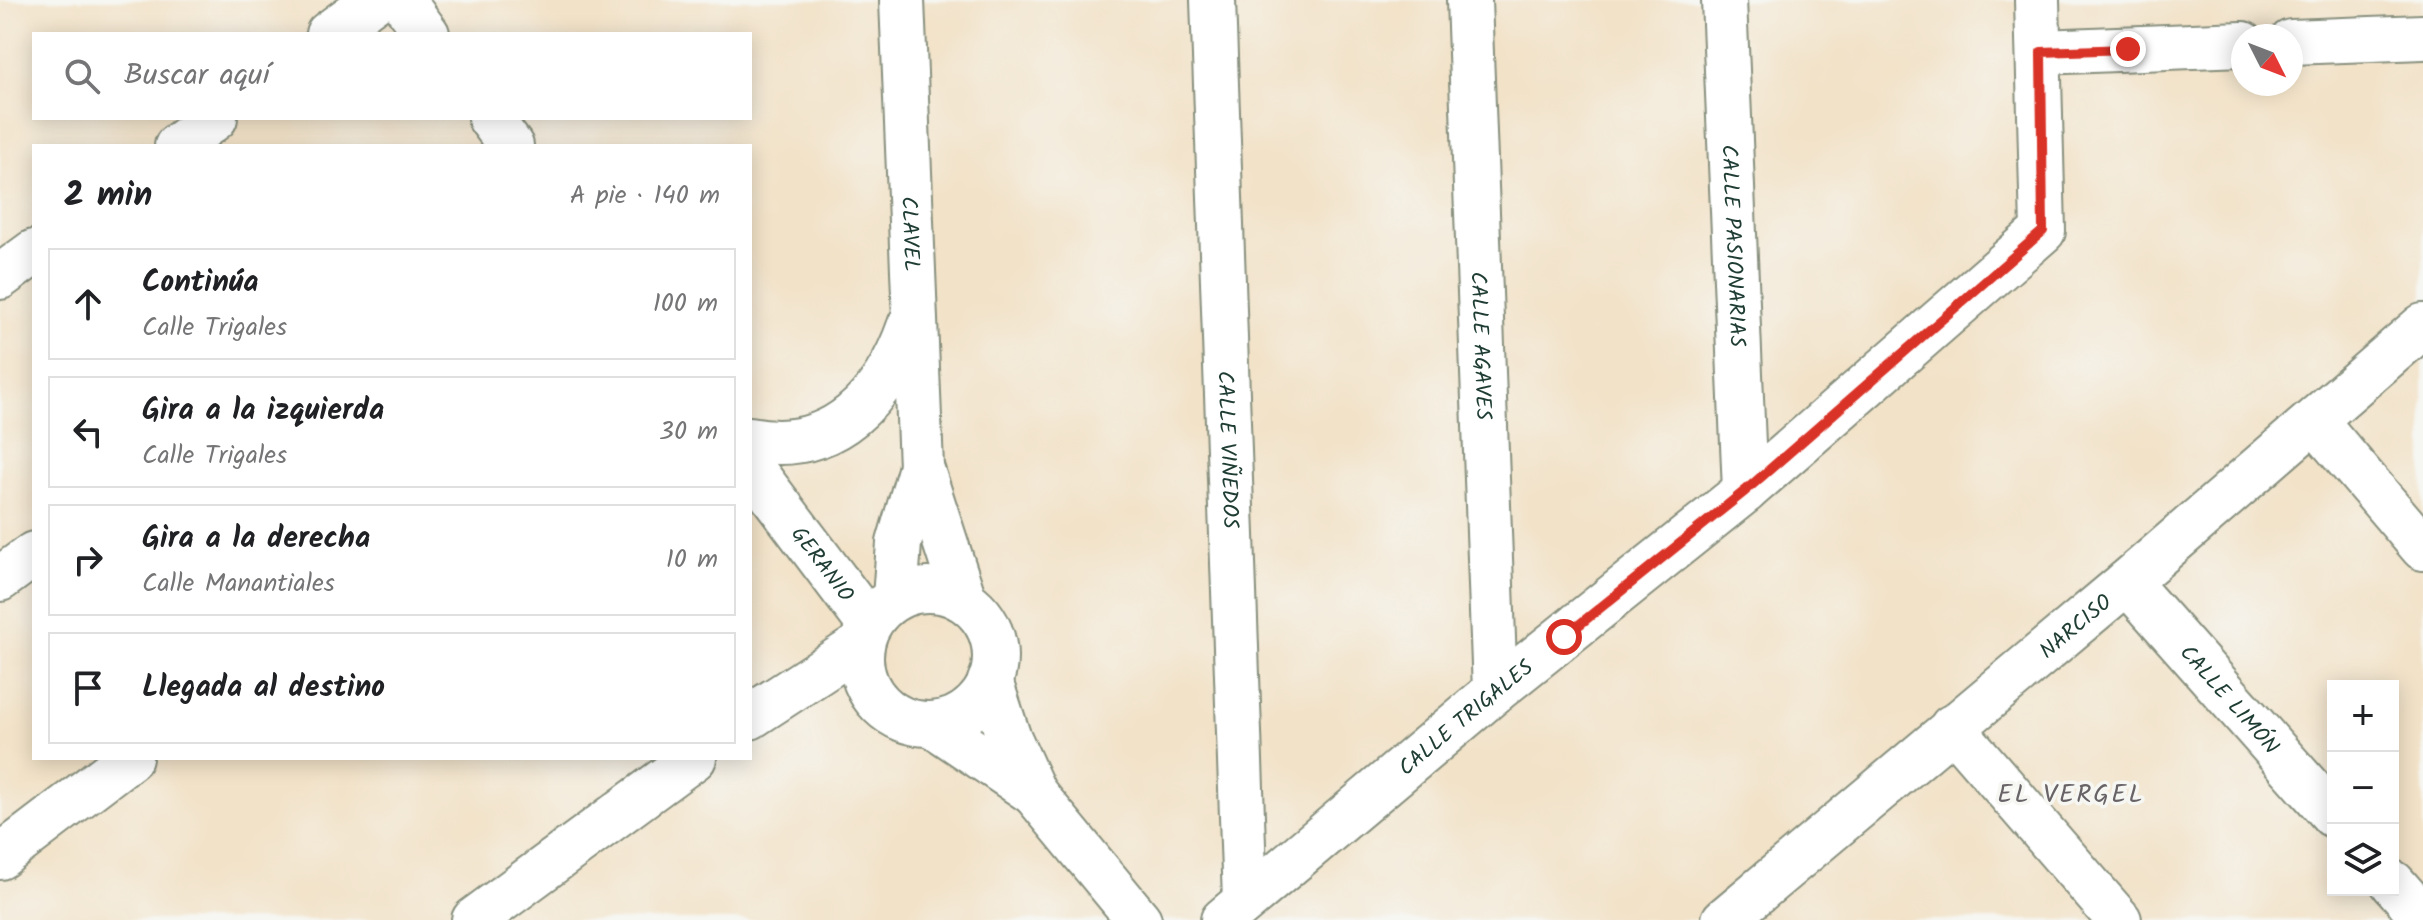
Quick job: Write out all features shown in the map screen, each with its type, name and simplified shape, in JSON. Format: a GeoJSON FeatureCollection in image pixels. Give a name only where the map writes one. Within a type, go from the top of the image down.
{"type":"FeatureCollection","features":[{"type":"Feature","properties":{"kind":"street"},"geometry":{"type":"LineString","coordinates":[[331,32],[374,0]]}},
{"type":"Feature","properties":{"kind":"street"},"geometry":{"type":"LineString","coordinates":[[402,0],[426,32]]}},
{"type":"Feature","properties":{"kind":"street","name":"CLAVEL"},"geometry":{"type":"LineString","coordinates":[[902,0],[921,467]]}},
{"type":"Feature","properties":{"kind":"street","name":"CALLE VIÑEDOS"},"geometry":{"type":"LineString","coordinates":[[1213,0],[1234,910]]}},
{"type":"Feature","properties":{"kind":"street","name":"CALLE AGAVES"},"geometry":{"type":"LineString","coordinates":[[1469,0],[1495,691]]}},
{"type":"Feature","properties":{"kind":"street","name":"CALLE PASIONARIAS"},"geometry":{"type":"LineString","coordinates":[[1724,0],[1745,491]]}},
{"type":"Feature","properties":{"kind":"street","name":"CALLE TRIGALES"},"geometry":{"type":"LineString","coordinates":[[1234,910],[1495,691],[1745,491],[2043,231],[2041,52],[2037,0]]}},
{"type":"Feature","properties":{"kind":"street"},"geometry":{"type":"LineString","coordinates":[[2303,42],[2423,37]]}},
{"type":"Feature","properties":{"kind":"street"},"geometry":{"type":"LineString","coordinates":[[2041,52],[2231,44]]}},
{"type":"Feature","properties":{"kind":"street"},"geometry":{"type":"LineString","coordinates":[[180,144],[212,120]]}},
{"type":"Feature","properties":{"kind":"street"},"geometry":{"type":"LineString","coordinates":[[492,120],[510,144]]}},
{"type":"Feature","properties":{"kind":"street"},"geometry":{"type":"LineString","coordinates":[[0,277],[32,253]]}},
{"type":"Feature","properties":{"kind":"street"},"geometry":{"type":"LineString","coordinates":[[752,439],[767,442],[808,438],[845,421],[877,394],[899,359],[915,312]]}},
{"type":"Feature","properties":{"kind":"street","name":"NARCISO"},"geometry":{"type":"LineString","coordinates":[[1747,913],[1952,727],[2127,582],[2423,326]]}},
{"type":"Feature","properties":{"kind":"street"},"geometry":{"type":"LineString","coordinates":[[2315,421],[2423,548]]}},
{"type":"Feature","properties":{"kind":"street"},"geometry":{"type":"LineString","coordinates":[[921,467],[964,600],[989,629],[994,648],[990,681],[980,699],[966,712],[932,724],[911,723],[893,715],[877,702],[866,684],[861,664],[921,467]]}},
{"type":"Feature","properties":{"kind":"street","name":"GERANIO"},"geometry":{"type":"LineString","coordinates":[[752,468],[875,622]]}},
{"type":"Feature","properties":{"kind":"street"},"geometry":{"type":"LineString","coordinates":[[0,579],[32,555]]}},
{"type":"Feature","properties":{"kind":"street","name":"CALLE LIMÓN"},"geometry":{"type":"LineString","coordinates":[[2127,582],[2327,808]]}},
{"type":"Feature","properties":{"kind":"street"},"geometry":{"type":"LineString","coordinates":[[752,715],[875,622],[930,589],[964,600]]}},
{"type":"Feature","properties":{"kind":"street"},"geometry":{"type":"LineString","coordinates":[[990,681],[1008,736],[1034,793],[1139,920]]}},
{"type":"Feature","properties":{"kind":"street"},"geometry":{"type":"LineString","coordinates":[[932,724],[1034,793]]}},
{"type":"Feature","properties":{"kind":"street"},"geometry":{"type":"LineString","coordinates":[[1952,727],[2119,920]]}},
{"type":"Feature","properties":{"kind":"street"},"geometry":{"type":"LineString","coordinates":[[0,857],[127,760]]}},
{"type":"Feature","properties":{"kind":"street"},"geometry":{"type":"LineString","coordinates":[[474,920],[691,760]]}},
{"type":"Feature","properties":{"kind":"street"},"geometry":{"type":"LineString","coordinates":[[2399,890],[2423,917]]}},
{"type":"Feature","properties":{"kind":"district","name":"EL VERGEL"},"geometry":{"type":"Point","coordinates":[2071,793]}},
{"type":"Feature","properties":{"kind":"route"},"geometry":{"type":"LineString","coordinates":[[1564,637],[1745,491],[2043,231],[2041,52],[2128,49]]}}]}
